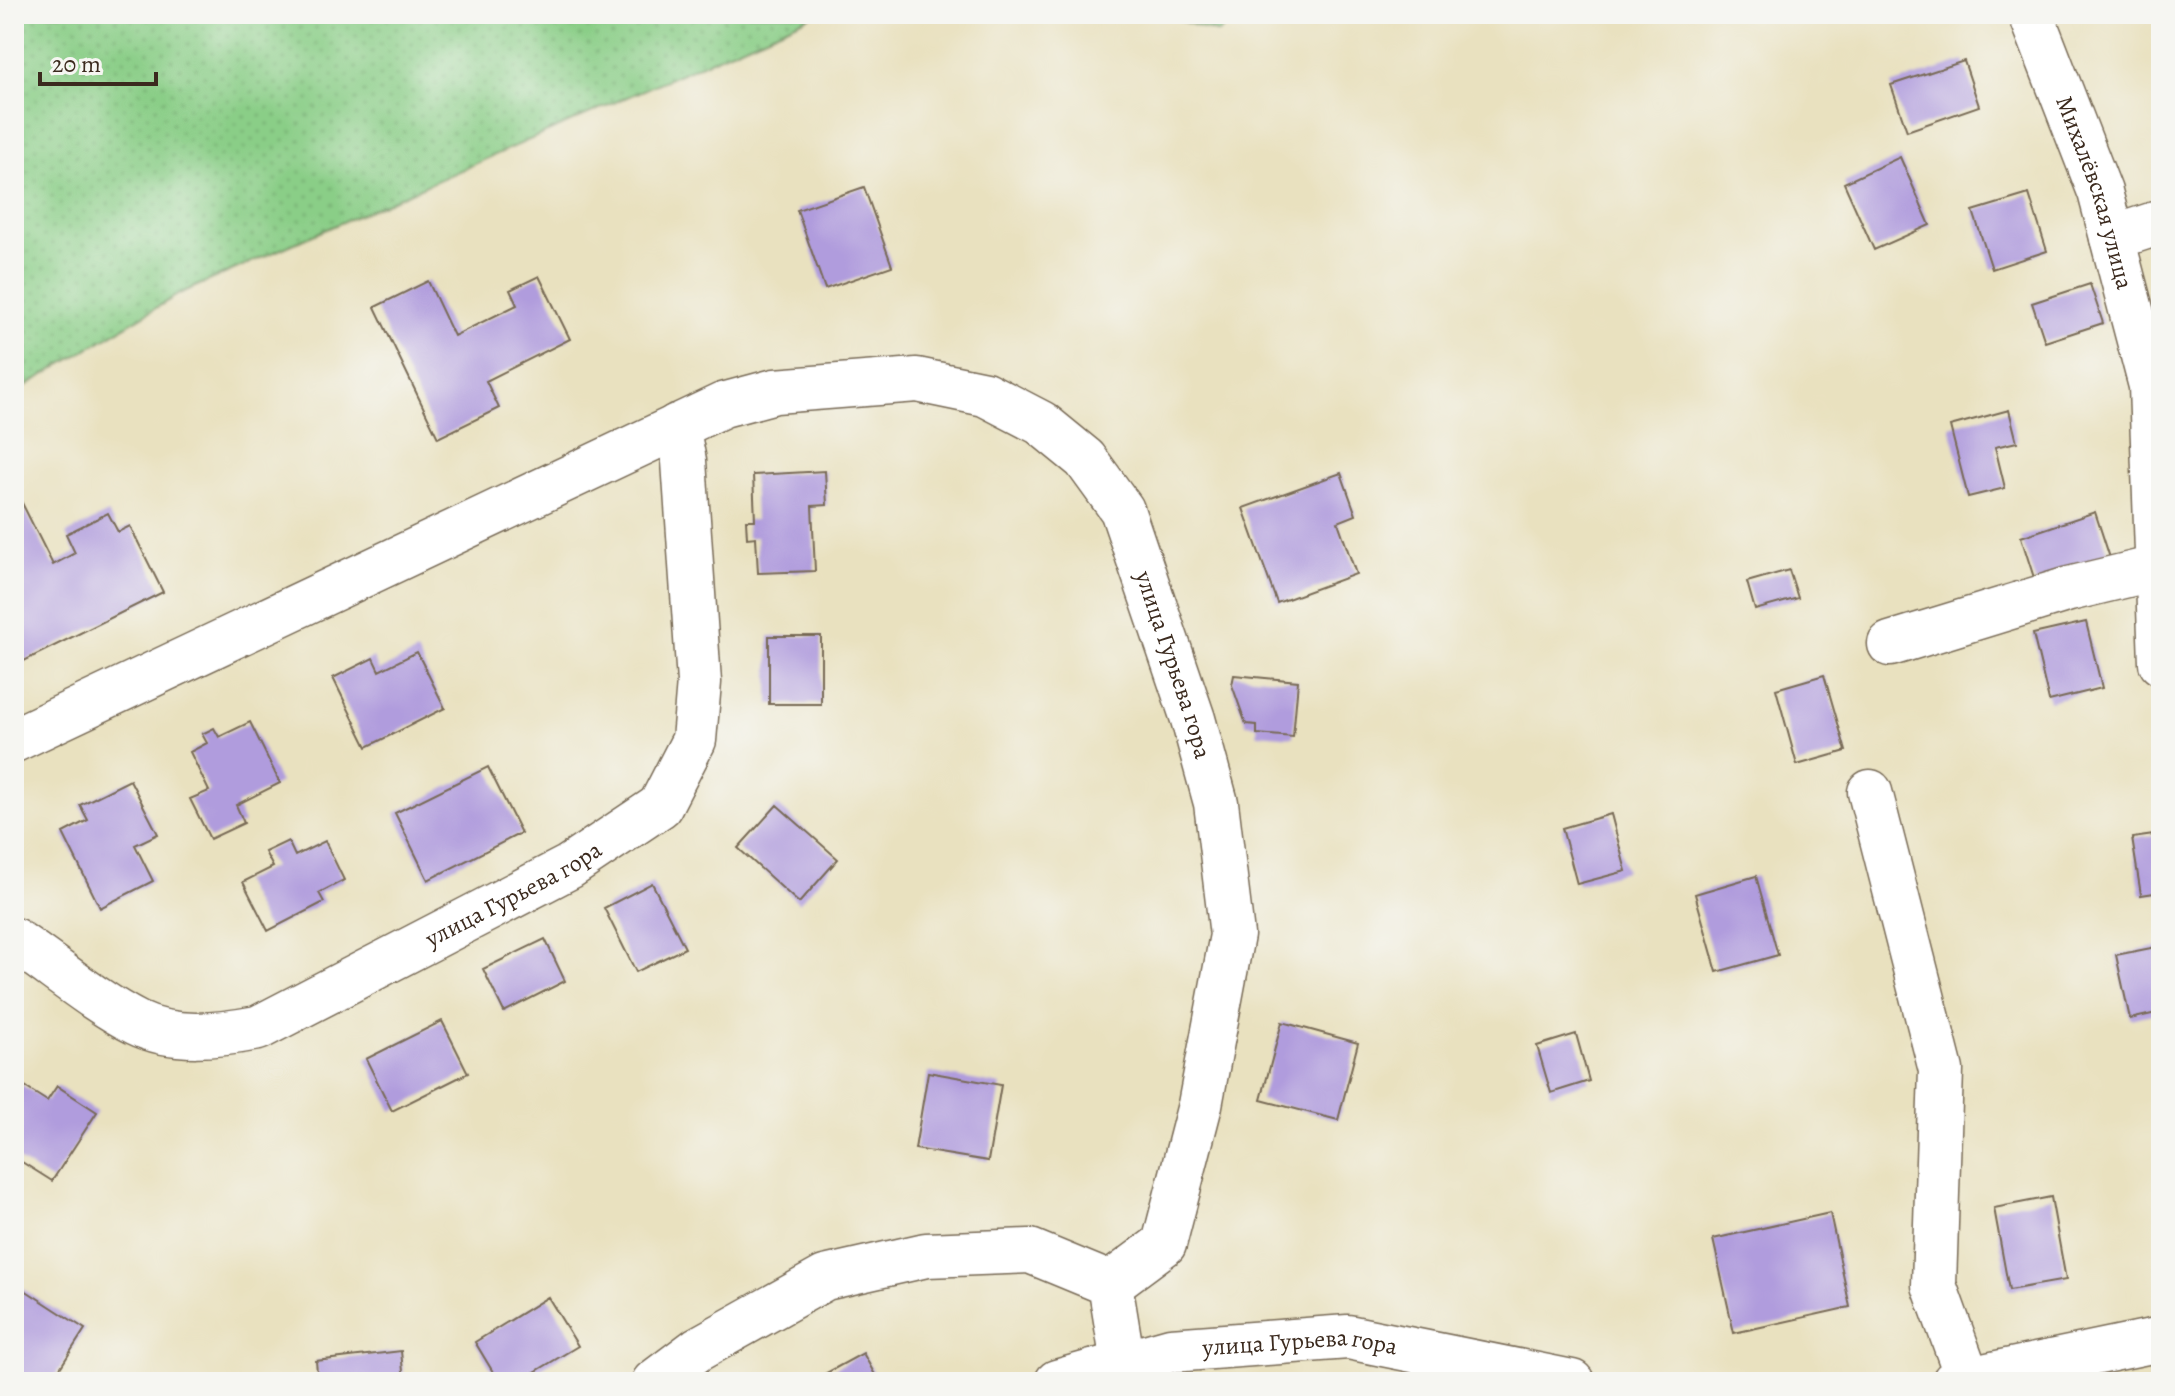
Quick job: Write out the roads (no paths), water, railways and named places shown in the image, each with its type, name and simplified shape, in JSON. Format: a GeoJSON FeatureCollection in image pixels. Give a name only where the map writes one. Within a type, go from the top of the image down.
{"type":"FeatureCollection","features":[{"type":"Feature","properties":{"kind":"street","name":"Михалёвская улица"},"geometry":{"type":"LineString","coordinates":[[2031,14],[2100,192],[2151,386],[2161,663]]}},
{"type":"Feature","properties":{"kind":"street"},"geometry":{"type":"LineString","coordinates":[[2112,238],[2161,222]]}},
{"type":"Feature","properties":{"kind":"street","name":"улица Гурьева гора"},"geometry":{"type":"LineString","coordinates":[[14,740],[723,405],[775,391],[917,380],[985,394],[1041,423],[1085,459],[1122,510],[1193,719],[1216,803],[1232,935],[1200,1105],[1164,1244],[1110,1284]]}},
{"type":"Feature","properties":{"kind":"street","name":"улица Гурьева гора"},"geometry":{"type":"LineString","coordinates":[[14,940],[138,1023],[171,1033],[222,1035],[258,1028],[569,867],[660,806],[694,740],[699,682],[684,461],[677,426]]}},
{"type":"Feature","properties":{"kind":"street"},"geometry":{"type":"LineString","coordinates":[[1890,644],[2069,589],[2156,568]]}},
{"type":"Feature","properties":{"kind":"street"},"geometry":{"type":"LineString","coordinates":[[1870,792],[1941,1070],[1934,1285],[1961,1380],[2161,1339]]}},
{"type":"Feature","properties":{"kind":"street"},"geometry":{"type":"LineString","coordinates":[[654,1382],[698,1349],[825,1278],[926,1255],[1030,1251],[1110,1284],[1123,1363]]}},
{"type":"Feature","properties":{"kind":"street","name":"улица Гурьева гора"},"geometry":{"type":"LineString","coordinates":[[1057,1382],[1171,1350],[1348,1337],[1572,1382]]}}]}
